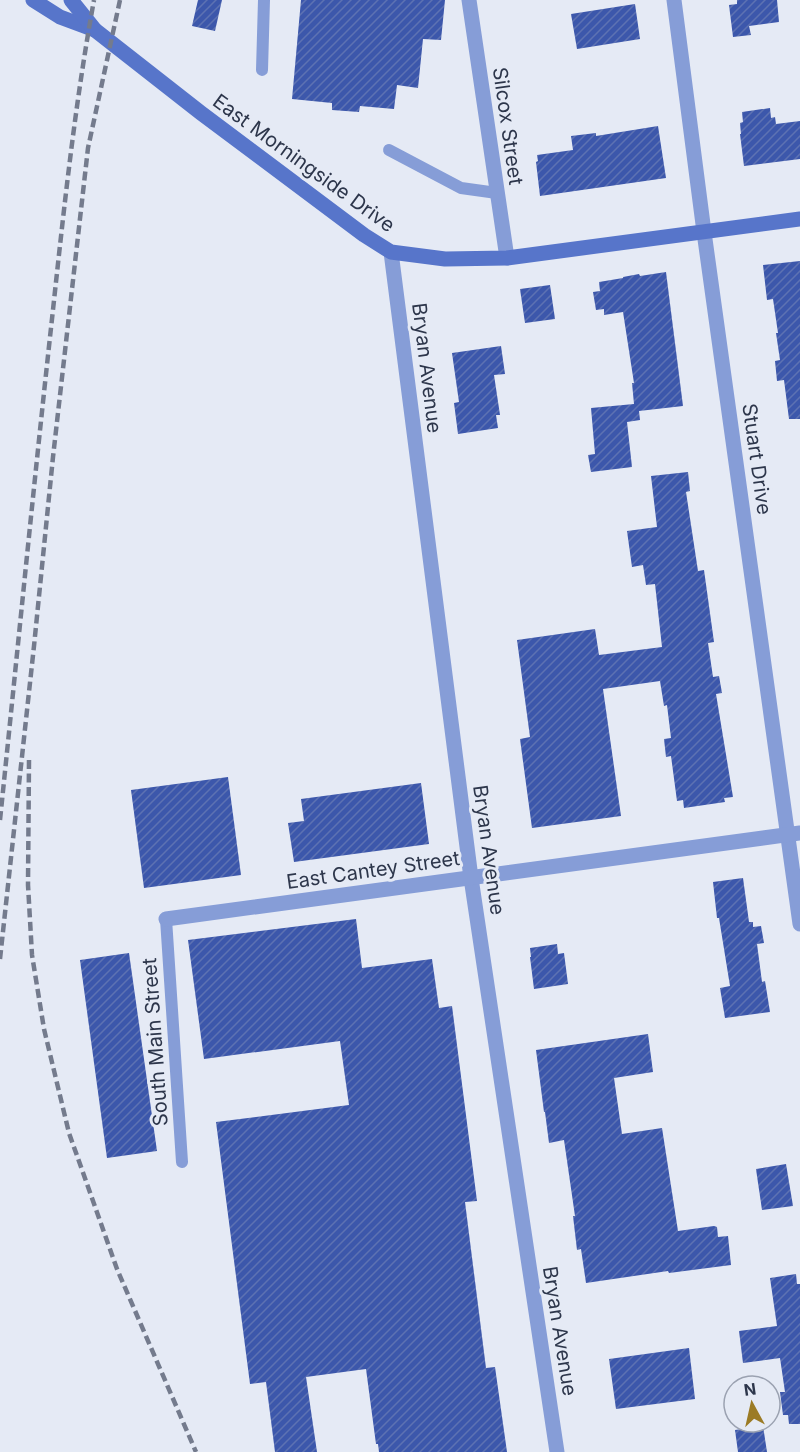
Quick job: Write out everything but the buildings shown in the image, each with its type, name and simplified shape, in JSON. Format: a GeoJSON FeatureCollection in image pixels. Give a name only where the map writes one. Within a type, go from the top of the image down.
{"type":"FeatureCollection","features":[{"type":"Feature","properties":{"kind":"street"},"geometry":{"type":"LineString","coordinates":[[33,0],[60,17],[95,30]]}},
{"type":"Feature","properties":{"kind":"street"},"geometry":{"type":"LineString","coordinates":[[71,0],[95,30]]}},
{"type":"Feature","properties":{"kind":"street","name":"Silcox Street"},"geometry":{"type":"LineString","coordinates":[[469,0],[507,258]]}},
{"type":"Feature","properties":{"kind":"street","name":"Stuart Drive"},"geometry":{"type":"LineString","coordinates":[[674,0],[704,232],[794,834],[800,924]]}},
{"type":"Feature","properties":{"kind":"street","name":"East Morningside Drive"},"geometry":{"type":"LineString","coordinates":[[95,30],[201,113],[364,235],[391,252],[445,259],[507,258],[800,219]]}},
{"type":"Feature","properties":{"kind":"street","name":"Bryan Avenue"},"geometry":{"type":"LineString","coordinates":[[391,252],[471,878],[557,1452]]}},
{"type":"Feature","properties":{"kind":"street","name":"East Cantey Street"},"geometry":{"type":"LineString","coordinates":[[166,920],[794,834]]}},
{"type":"Feature","properties":{"kind":"lane"},"geometry":{"type":"LineString","coordinates":[[262,70],[264,0]]}},
{"type":"Feature","properties":{"kind":"lane"},"geometry":{"type":"LineString","coordinates":[[389,150],[461,188],[497,193]]}},
{"type":"Feature","properties":{"kind":"lane","name":"South Main Street"},"geometry":{"type":"LineString","coordinates":[[166,920],[182,1162]]}},
{"type":"Feature","properties":{"kind":"railway"},"geometry":{"type":"LineString","coordinates":[[0,820],[65,205],[94,0]]}},
{"type":"Feature","properties":{"kind":"railway"},"geometry":{"type":"LineString","coordinates":[[0,959],[88,148],[120,0]]}},
{"type":"Feature","properties":{"kind":"railway"},"geometry":{"type":"LineString","coordinates":[[29,760],[28,885],[32,955],[44,1029],[69,1133],[117,1269],[196,1452]]}}]}
